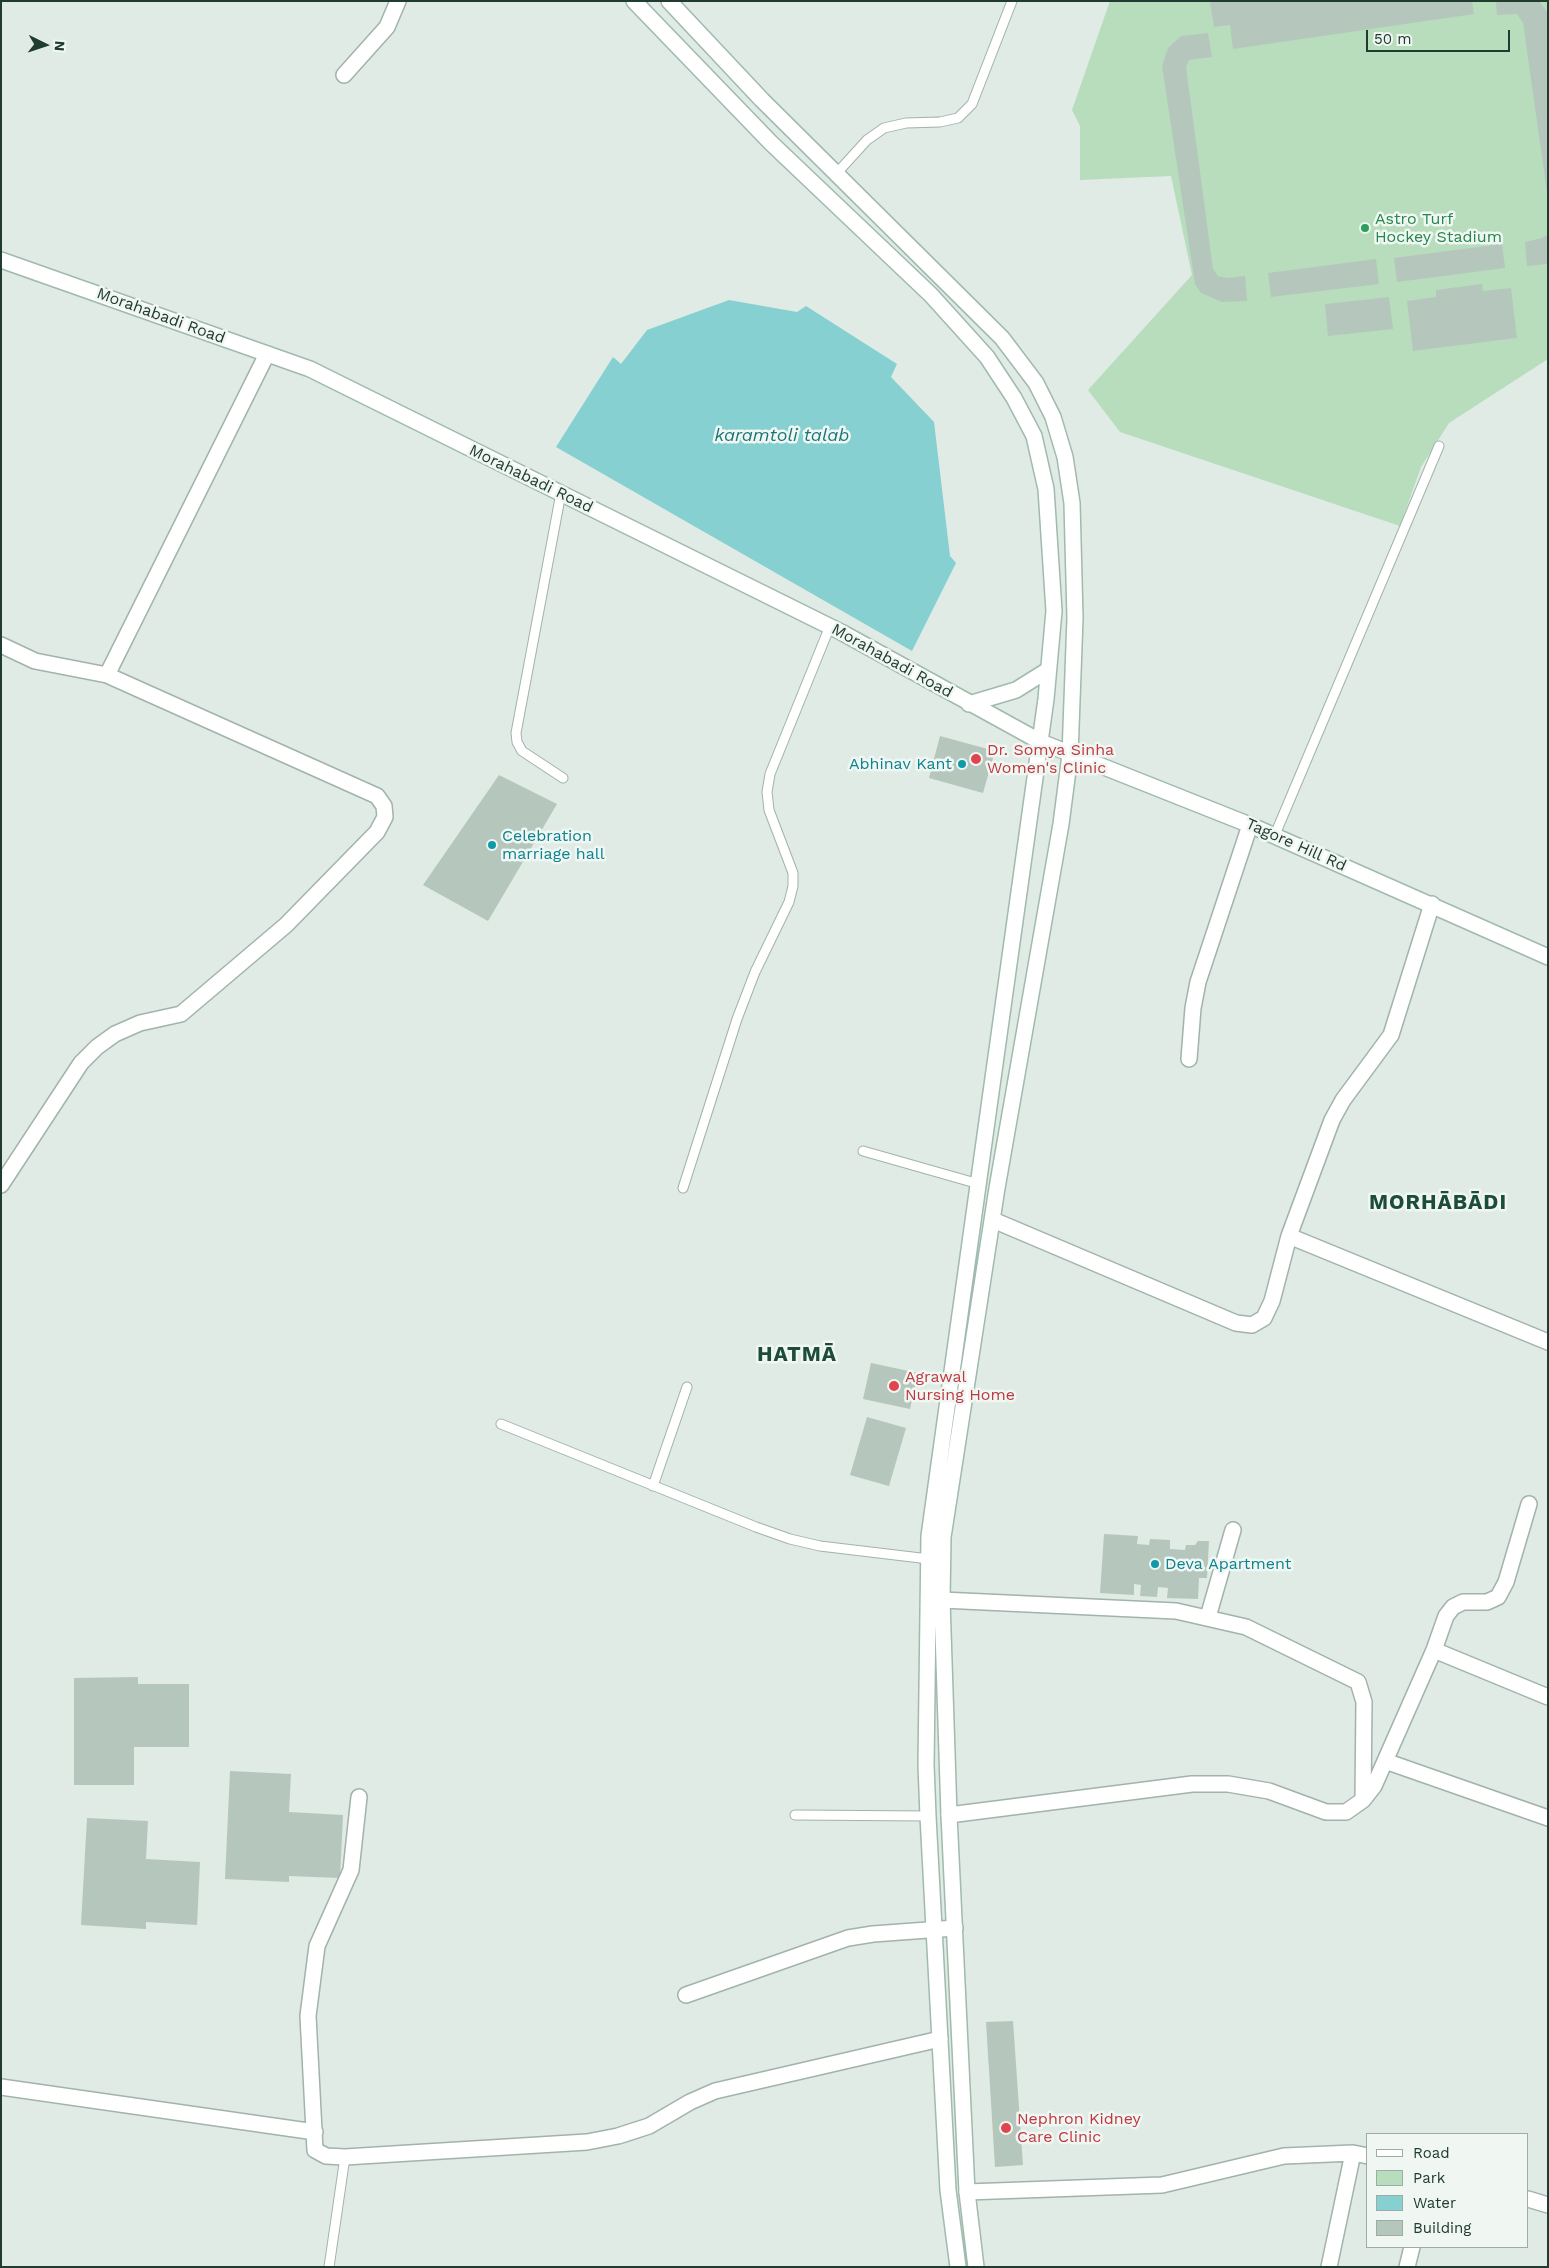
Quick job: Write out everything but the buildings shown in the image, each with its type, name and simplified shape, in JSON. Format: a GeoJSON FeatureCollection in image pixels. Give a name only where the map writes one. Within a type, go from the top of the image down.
{"type":"FeatureCollection","features":[{"type":"Feature","properties":{"kind":"main road"},"geometry":{"type":"LineString","coordinates":[[344,75],[387,27],[398,1]]}},
{"type":"Feature","properties":{"kind":"main road"},"geometry":{"type":"LineString","coordinates":[[634,1],[771,143],[931,295],[988,357],[1014,398],[1034,436],[1046,489],[1054,611],[1040,742],[929,1536],[926,1765],[928,1816],[948,2190],[958,2267]]}},
{"type":"Feature","properties":{"kind":"main road"},"geometry":{"type":"LineString","coordinates":[[669,1],[836,174],[1002,338],[1036,383],[1053,417],[1065,457],[1072,503],[1075,618],[1070,755],[1061,824],[993,1220],[943,1537],[942,1600],[949,1815],[967,2192],[976,2267]]}},
{"type":"Feature","properties":{"kind":"main road","name":"Morahabadi Road"},"geometry":{"type":"LineString","coordinates":[[1,260],[310,369],[830,626],[1040,742]]}},
{"type":"Feature","properties":{"kind":"main road"},"geometry":{"type":"LineString","coordinates":[[107,675],[266,354]]}},
{"type":"Feature","properties":{"kind":"main road"},"geometry":{"type":"LineString","coordinates":[[1,644],[35,661],[107,675],[377,796],[384,806],[385,817],[377,832],[286,925],[181,1014],[140,1023],[115,1034],[97,1047],[81,1063],[1,1186]]}},
{"type":"Feature","properties":{"kind":"main road"},"geometry":{"type":"LineString","coordinates":[[969,704],[1016,690],[1048,670]]}},
{"type":"Feature","properties":{"kind":"main road","name":"Tagore Hill Rd"},"geometry":{"type":"LineString","coordinates":[[1040,742],[1250,825],[1548,957]]}},
{"type":"Feature","properties":{"kind":"main road"},"geometry":{"type":"LineString","coordinates":[[1189,1059],[1193,1008],[1198,982],[1250,825]]}},
{"type":"Feature","properties":{"kind":"main road"},"geometry":{"type":"LineString","coordinates":[[993,1220],[1236,1322],[1252,1325],[1264,1318],[1272,1301],[1290,1236],[1332,1120],[1343,1100],[1391,1035],[1432,904]]}},
{"type":"Feature","properties":{"kind":"main road"},"geometry":{"type":"LineString","coordinates":[[1290,1236],[1548,1342]]}},
{"type":"Feature","properties":{"kind":"main road"},"geometry":{"type":"LineString","coordinates":[[949,1815],[1192,1784],[1228,1784],[1269,1791],[1326,1812],[1346,1812],[1363,1800],[1374,1786],[1434,1650],[1446,1616],[1453,1607],[1463,1602],[1487,1602],[1498,1597],[1506,1582],[1529,1504]]}},
{"type":"Feature","properties":{"kind":"main road"},"geometry":{"type":"LineString","coordinates":[[1208,1617],[1232,1530]]}},
{"type":"Feature","properties":{"kind":"main road"},"geometry":{"type":"LineString","coordinates":[[942,1600],[1176,1611],[1246,1626],[1358,1682],[1364,1702],[1363,1800]]}},
{"type":"Feature","properties":{"kind":"main road"},"geometry":{"type":"LineString","coordinates":[[1434,1650],[1548,1697]]}},
{"type":"Feature","properties":{"kind":"main road"},"geometry":{"type":"LineString","coordinates":[[1385,1762],[1548,1818]]}},
{"type":"Feature","properties":{"kind":"main road"},"geometry":{"type":"LineString","coordinates":[[360,1797],[350,1870],[317,1946],[308,2016],[315,2150],[326,2156],[344,2158],[587,2142],[618,2136],[649,2126],[690,2102],[714,2091],[940,2039]]}},
{"type":"Feature","properties":{"kind":"main road"},"geometry":{"type":"LineString","coordinates":[[686,1995],[848,1938],[873,1934],[955,1928]]}},
{"type":"Feature","properties":{"kind":"main road"},"geometry":{"type":"LineString","coordinates":[[1,2087],[315,2132]]}},
{"type":"Feature","properties":{"kind":"main road"},"geometry":{"type":"LineString","coordinates":[[967,2192],[1162,2185],[1284,2156],[1361,2154],[1329,2267]]}},
{"type":"Feature","properties":{"kind":"main road"},"geometry":{"type":"LineString","coordinates":[[1529,2199],[1548,2205]]}},
{"type":"Feature","properties":{"kind":"main road"},"geometry":{"type":"LineString","coordinates":[[1407,2267],[1412,2248]]}},
{"type":"Feature","properties":{"kind":"lane"},"geometry":{"type":"LineString","coordinates":[[836,174],[867,140],[884,128],[906,123],[940,122],[958,118],[972,104],[1012,1]]}},
{"type":"Feature","properties":{"kind":"lane"},"geometry":{"type":"LineString","coordinates":[[1274,837],[1439,446]]}},
{"type":"Feature","properties":{"kind":"lane"},"geometry":{"type":"LineString","coordinates":[[561,493],[516,733],[522,751],[562,778]]}},
{"type":"Feature","properties":{"kind":"lane"},"geometry":{"type":"LineString","coordinates":[[683,1188],[737,1019],[755,972],[789,902],[793,886],[793,873],[769,810],[767,792],[770,774],[830,626]]}},
{"type":"Feature","properties":{"kind":"lane"},"geometry":{"type":"LineString","coordinates":[[863,1151],[979,1184]]}},
{"type":"Feature","properties":{"kind":"lane"},"geometry":{"type":"LineString","coordinates":[[653,1486],[687,1387]]}},
{"type":"Feature","properties":{"kind":"lane"},"geometry":{"type":"LineString","coordinates":[[501,1424],[790,1539],[820,1546],[929,1560]]}},
{"type":"Feature","properties":{"kind":"lane"},"geometry":{"type":"LineString","coordinates":[[795,1814],[928,1816]]}},
{"type":"Feature","properties":{"kind":"lane"},"geometry":{"type":"LineString","coordinates":[[329,2267],[344,2158]]}},
{"type":"Feature","properties":{"kind":"green space","name":"Astro Turf Hockey Stadium"},"geometry":{"type":"Polygon","coordinates":[[[1110,1],[1548,1],[1548,359],[1449,423],[1421,467],[1400,526],[1120,432],[1088,390],[1192,275],[1171,176],[1080,180],[1080,126],[1072,110],[1110,1]]]}},
{"type":"Feature","properties":{"kind":"water","name":"karamtoli talab"},"geometry":{"type":"Polygon","coordinates":[[[729,300],[797,312],[806,306],[897,364],[891,377],[934,422],[950,556],[956,563],[912,651],[556,447],[613,357],[621,364],[647,330],[729,300]]]}},
{"type":"Feature","properties":{"kind":"place","name":"Astro Turf Hockey Stadium"},"geometry":{"type":"Point","coordinates":[1365,228]}},
{"type":"Feature","properties":{"kind":"place","name":"Dr. Somya Sinha Women's Clinic"},"geometry":{"type":"Point","coordinates":[976,759]}},
{"type":"Feature","properties":{"kind":"place","name":"Abhinav Kant"},"geometry":{"type":"Point","coordinates":[962,764]}},
{"type":"Feature","properties":{"kind":"place","name":"Celebration marriage hall"},"geometry":{"type":"Point","coordinates":[492,845]}},
{"type":"Feature","properties":{"kind":"place","name":"Agrawal Nursing Home"},"geometry":{"type":"Point","coordinates":[894,1386]}},
{"type":"Feature","properties":{"kind":"place","name":"Deva Apartment"},"geometry":{"type":"Point","coordinates":[1155,1564]}},
{"type":"Feature","properties":{"kind":"place","name":"Nephron Kidney Care Clinic"},"geometry":{"type":"Point","coordinates":[1006,2128]}},
{"type":"Feature","properties":{"kind":"district","name":"MORHĀBĀDI"},"geometry":{"type":"Point","coordinates":[1438,1203]}},
{"type":"Feature","properties":{"kind":"district","name":"HATMĀ"},"geometry":{"type":"Point","coordinates":[797,1355]}}]}
